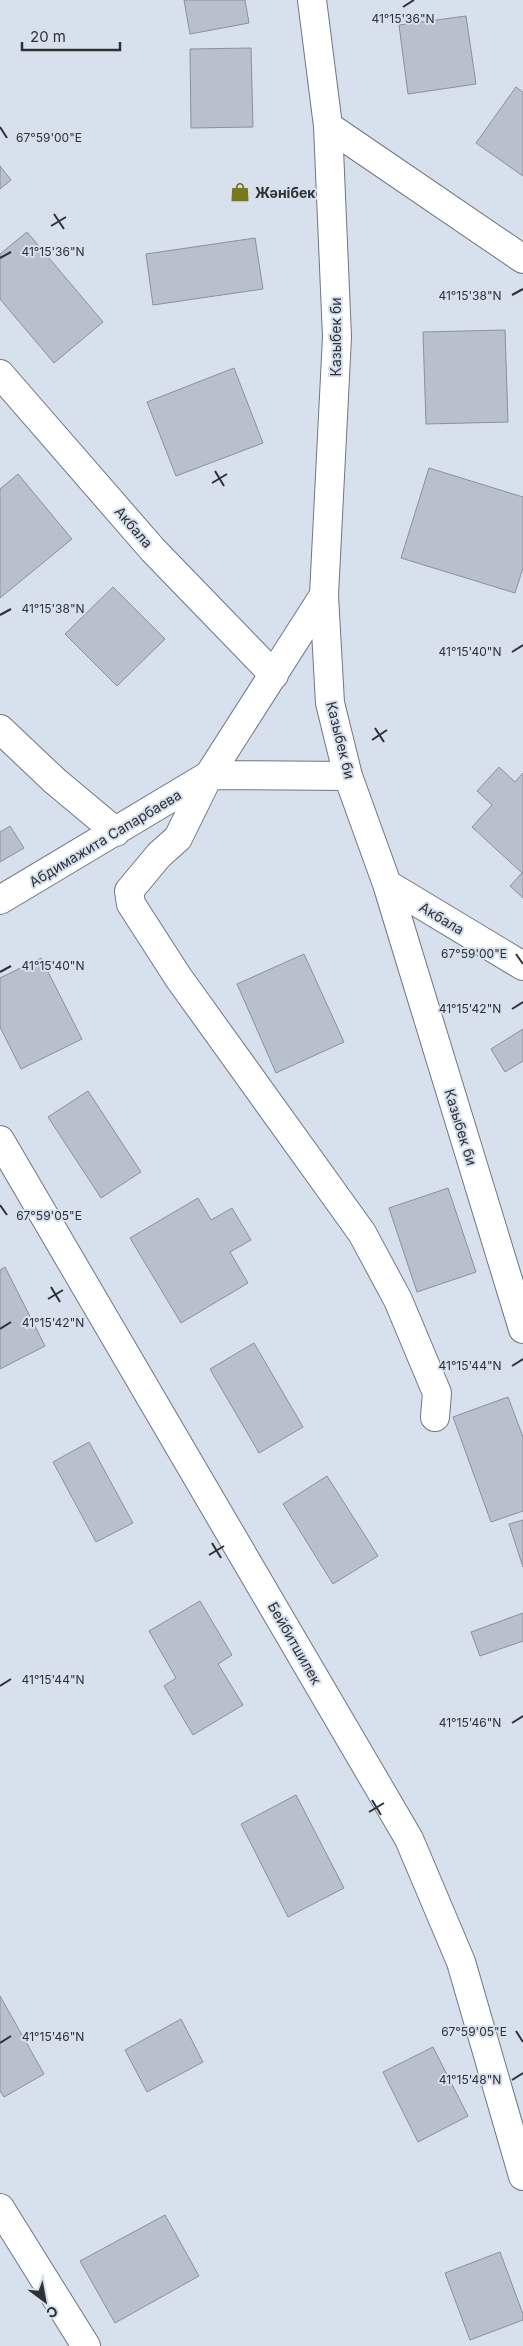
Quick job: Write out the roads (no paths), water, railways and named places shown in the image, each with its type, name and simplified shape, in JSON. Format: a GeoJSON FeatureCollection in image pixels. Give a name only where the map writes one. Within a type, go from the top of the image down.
{"type":"FeatureCollection","features":[{"type":"Feature","properties":{"kind":"street","name":"Казыбек би"},"geometry":{"type":"LineString","coordinates":[[312,0],[328,126],[337,337],[324,595],[330,703],[348,776],[387,884],[523,1329]]}},
{"type":"Feature","properties":{"kind":"street"},"geometry":{"type":"LineString","coordinates":[[328,126],[523,259]]}},
{"type":"Feature","properties":{"kind":"street","name":"Акбала"},"geometry":{"type":"LineString","coordinates":[[0,374],[153,550],[274,675]]}},
{"type":"Feature","properties":{"kind":"street"},"geometry":{"type":"LineString","coordinates":[[324,595],[210,775],[178,838],[159,856],[129,891],[131,904],[178,977],[362,1233],[398,1300],[437,1393],[435,1417]]}},
{"type":"Feature","properties":{"kind":"street"},"geometry":{"type":"LineString","coordinates":[[0,730],[55,781],[116,832]]}},
{"type":"Feature","properties":{"kind":"street"},"geometry":{"type":"LineString","coordinates":[[210,775],[348,776]]}},
{"type":"Feature","properties":{"kind":"street","name":"Абдимажита Сапарбаева"},"geometry":{"type":"LineString","coordinates":[[0,900],[210,775]]}},
{"type":"Feature","properties":{"kind":"street","name":"Акбала"},"geometry":{"type":"LineString","coordinates":[[387,884],[523,966]]}},
{"type":"Feature","properties":{"kind":"street","name":"Бейбитшилек"},"geometry":{"type":"LineString","coordinates":[[0,1140],[409,1839],[461,1962],[523,2176]]}},
{"type":"Feature","properties":{"kind":"street"},"geometry":{"type":"LineString","coordinates":[[0,2208],[86,2346]]}},
{"type":"Feature","properties":{"kind":"place","name":"Жәнібек"},"geometry":{"type":"Point","coordinates":[240,192]}}]}
